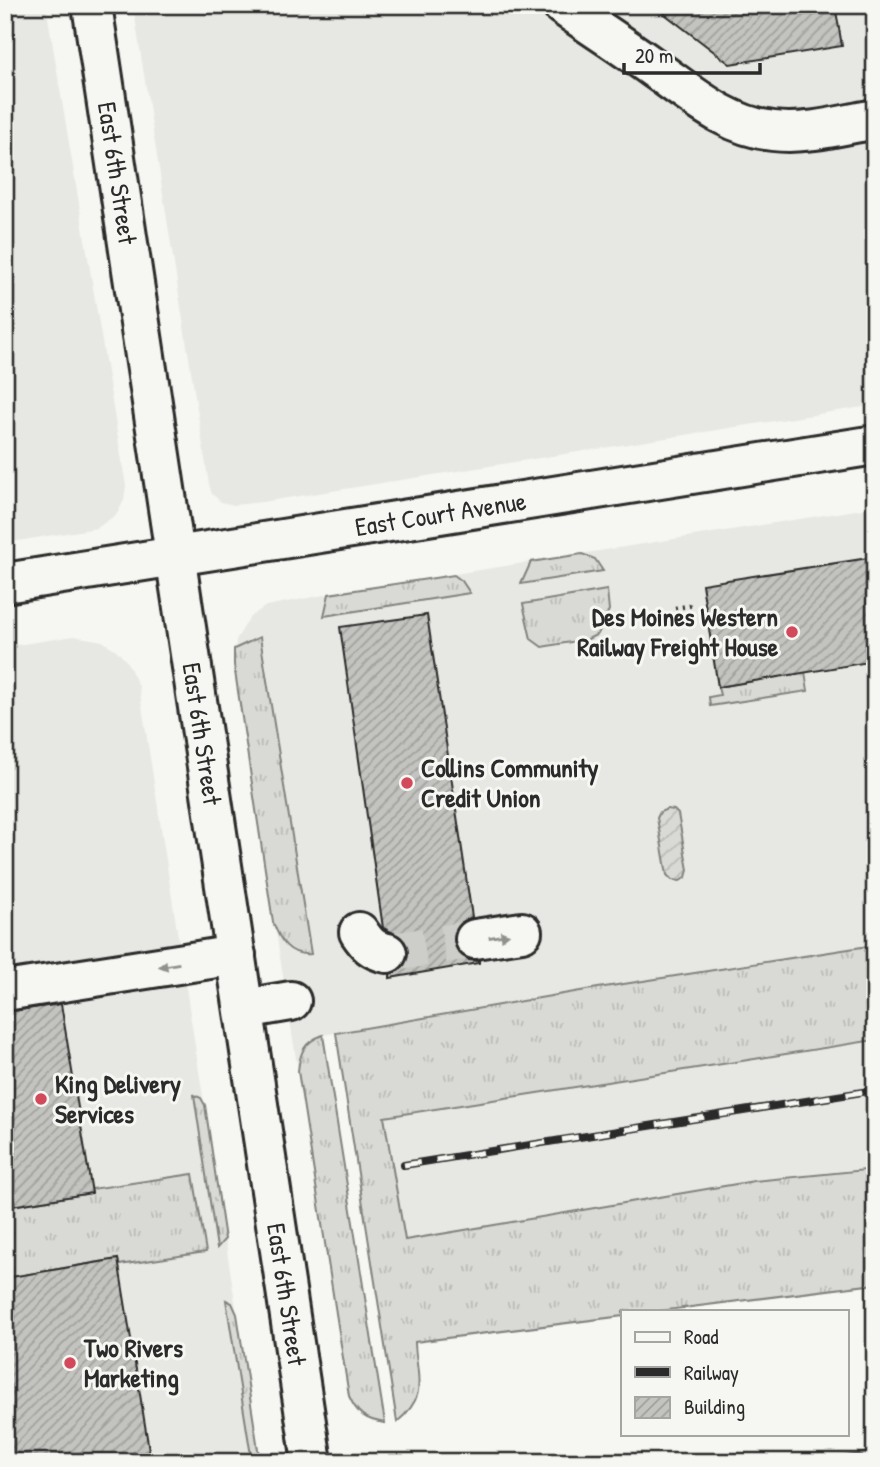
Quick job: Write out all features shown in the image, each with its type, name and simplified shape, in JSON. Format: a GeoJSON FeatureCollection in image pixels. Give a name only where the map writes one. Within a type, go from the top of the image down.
{"type":"FeatureCollection","features":[{"type":"Feature","properties":{"kind":"main road","name":"East 6th Street"},"geometry":{"type":"LineString","coordinates":[[92,5],[312,1462]]}},
{"type":"Feature","properties":{"kind":"main road"},"geometry":{"type":"LineString","coordinates":[[562,5],[689,94],[718,113],[744,125],[773,131],[799,131],[875,119]]}},
{"type":"Feature","properties":{"kind":"main road","name":"East Court Avenue"},"geometry":{"type":"LineString","coordinates":[[5,583],[875,445]]}},
{"type":"Feature","properties":{"kind":"main road"},"geometry":{"type":"LineString","coordinates":[[475,939],[523,932]]}},
{"type":"Feature","properties":{"kind":"main road"},"geometry":{"type":"LineString","coordinates":[[5,990],[236,955]]}},
{"type":"Feature","properties":{"kind":"main road"},"geometry":{"type":"LineString","coordinates":[[244,1009],[291,1001]]}},
{"type":"Feature","properties":{"kind":"path"},"geometry":{"type":"LineString","coordinates":[[675,608],[694,605]]}},
{"type":"Feature","properties":{"kind":"shaded area"},"geometry":{"type":"Polygon","coordinates":[[[5,5],[46,5],[126,486],[124,500],[117,514],[97,528],[5,543],[5,5]]]}},
{"type":"Feature","properties":{"kind":"shaded area"},"geometry":{"type":"Polygon","coordinates":[[[133,5],[875,5],[875,405],[262,502],[234,505],[221,502],[212,494],[209,484],[133,5]]]}},
{"type":"Feature","properties":{"kind":"shaded area"},"geometry":{"type":"Polygon","coordinates":[[[875,507],[875,945],[598,988],[323,1035],[311,1040],[300,1056],[298,1071],[234,665],[236,640],[250,617],[266,606],[329,594],[875,507]]]}},
{"type":"Feature","properties":{"kind":"shaded area"},"geometry":{"type":"Polygon","coordinates":[[[74,636],[102,641],[116,650],[127,662],[139,687],[260,1462],[5,1462],[5,647],[74,636]]]}},
{"type":"Feature","properties":{"kind":"shaded area"},"geometry":{"type":"Polygon","coordinates":[[[875,1040],[875,1169],[754,1181],[405,1240],[384,1117],[875,1040]]]}},
{"type":"Feature","properties":{"kind":"green space"},"geometry":{"type":"Polygon","coordinates":[[[582,554],[595,559],[603,571],[521,584],[531,562],[582,554]]]}},
{"type":"Feature","properties":{"kind":"green space"},"geometry":{"type":"Polygon","coordinates":[[[454,575],[470,593],[324,616],[329,594],[454,575]]]}},
{"type":"Feature","properties":{"kind":"green space"},"geometry":{"type":"Polygon","coordinates":[[[607,590],[609,610],[598,634],[588,639],[542,647],[531,639],[523,604],[607,590]]]}},
{"type":"Feature","properties":{"kind":"green space"},"geometry":{"type":"Polygon","coordinates":[[[260,637],[311,954],[297,953],[286,946],[273,922],[234,665],[234,649],[260,637]]]}},
{"type":"Feature","properties":{"kind":"green space"},"geometry":{"type":"Polygon","coordinates":[[[805,672],[808,691],[710,706],[709,697],[720,695],[718,687],[805,672]]]}},
{"type":"Feature","properties":{"kind":"green space"},"geometry":{"type":"Polygon","coordinates":[[[667,809],[678,814],[688,870],[686,877],[680,881],[672,880],[667,875],[657,818],[660,812],[667,809]]]}},
{"type":"Feature","properties":{"kind":"green space"},"geometry":{"type":"Polygon","coordinates":[[[875,945],[875,1040],[384,1117],[405,1240],[754,1181],[875,1169],[875,1284],[667,1310],[621,1310],[621,1316],[415,1342],[419,1385],[417,1394],[414,1403],[397,1422],[336,1033],[598,988],[875,945]]]}},
{"type":"Feature","properties":{"kind":"green space"},"geometry":{"type":"Polygon","coordinates":[[[323,1035],[385,1423],[362,1415],[349,1396],[298,1071],[304,1049],[311,1041],[323,1035]]]}},
{"type":"Feature","properties":{"kind":"green space"},"geometry":{"type":"Polygon","coordinates":[[[194,1095],[201,1098],[205,1105],[225,1239],[217,1248],[194,1095]]]}},
{"type":"Feature","properties":{"kind":"green space"},"geometry":{"type":"Polygon","coordinates":[[[193,1174],[206,1252],[119,1265],[118,1259],[5,1278],[5,1207],[91,1193],[91,1189],[193,1174]]]}},
{"type":"Feature","properties":{"kind":"green space"},"geometry":{"type":"Polygon","coordinates":[[[226,1300],[232,1303],[237,1314],[260,1462],[252,1462],[226,1300]]]}},
{"type":"Feature","properties":{"kind":"green space"},"geometry":{"type":"Polygon","coordinates":[[[875,1452],[875,1462],[803,1462],[875,1452]]]}},
{"type":"Feature","properties":{"kind":"building"},"geometry":{"type":"Polygon","coordinates":[[[653,5],[835,5],[842,46],[730,64],[653,5]]]}},
{"type":"Feature","properties":{"kind":"building","name":"Des Moines Western Railway Freight House"},"geometry":{"type":"Polygon","coordinates":[[[875,557],[875,661],[718,687],[702,584],[875,557]]]}},
{"type":"Feature","properties":{"kind":"building","name":"Collins Community Credit Union"},"geometry":{"type":"Polygon","coordinates":[[[427,615],[472,917],[462,922],[455,930],[454,943],[458,953],[479,963],[390,978],[390,974],[403,968],[408,958],[408,948],[402,937],[383,928],[340,627],[427,615]]]}},
{"type":"Feature","properties":{"kind":"building","name":"King Delivery Services"},"geometry":{"type":"Polygon","coordinates":[[[61,1004],[92,1193],[5,1207],[5,1012],[61,1004]]]}},
{"type":"Feature","properties":{"kind":"building","name":"Two Rivers Marketing"},"geometry":{"type":"Polygon","coordinates":[[[118,1259],[151,1462],[5,1462],[5,1278],[118,1259]]]}},
{"type":"Feature","properties":{"kind":"tunnel"},"geometry":{"type":"LineString","coordinates":[[387,953],[475,939]]}},
{"type":"Feature","properties":{"kind":"railway"},"geometry":{"type":"LineString","coordinates":[[404,1165],[875,1090]]}},
{"type":"Feature","properties":{"kind":"place","name":"Des Moines Western Railway Freight House"},"geometry":{"type":"Point","coordinates":[792,632]}},
{"type":"Feature","properties":{"kind":"place","name":"Collins Community Credit Union"},"geometry":{"type":"Point","coordinates":[407,783]}},
{"type":"Feature","properties":{"kind":"place","name":"King Delivery Services"},"geometry":{"type":"Point","coordinates":[41,1099]}},
{"type":"Feature","properties":{"kind":"place","name":"Two Rivers Marketing"},"geometry":{"type":"Point","coordinates":[70,1363]}}]}
